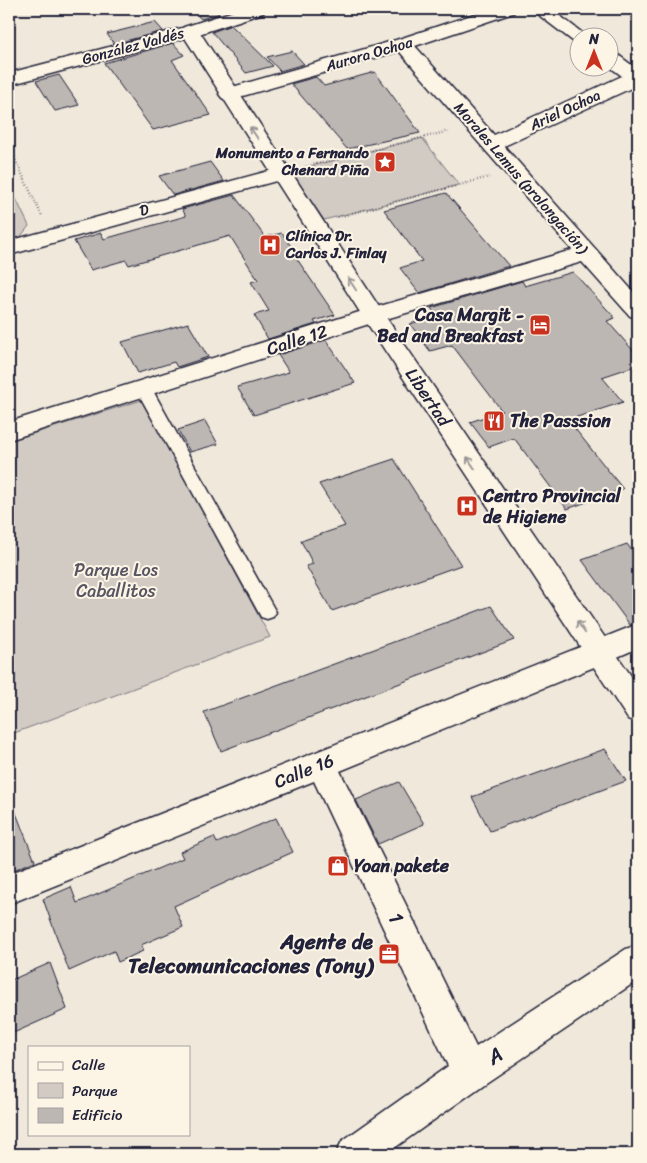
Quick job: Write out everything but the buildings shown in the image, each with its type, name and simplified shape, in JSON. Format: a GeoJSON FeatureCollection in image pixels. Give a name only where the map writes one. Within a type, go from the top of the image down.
{"type":"FeatureCollection","features":[{"type":"Feature","properties":{"kind":"street","name":"González Valdés"},"geometry":{"type":"LineString","coordinates":[[9,79],[190,30],[257,9]]}},
{"type":"Feature","properties":{"kind":"street","name":"Aurora Ochoa"},"geometry":{"type":"LineString","coordinates":[[229,94],[403,44],[507,9]]}},
{"type":"Feature","properties":{"kind":"street"},"geometry":{"type":"LineString","coordinates":[[540,9],[570,31]]}},
{"type":"Feature","properties":{"kind":"street","name":"Libertad"},"geometry":{"type":"LineString","coordinates":[[190,30],[280,174],[638,710]]}},
{"type":"Feature","properties":{"kind":"street","name":"Morales Lemus (prolongación)"},"geometry":{"type":"LineString","coordinates":[[403,44],[587,254],[637,308]]}},
{"type":"Feature","properties":{"kind":"street"},"geometry":{"type":"LineString","coordinates":[[620,65],[638,78]]}},
{"type":"Feature","properties":{"kind":"street","name":"Ariel Ochoa"},"geometry":{"type":"LineString","coordinates":[[491,144],[638,78]]}},
{"type":"Feature","properties":{"kind":"street","name":"D"},"geometry":{"type":"LineString","coordinates":[[9,248],[280,174]]}},
{"type":"Feature","properties":{"kind":"street","name":"Calle 12"},"geometry":{"type":"LineString","coordinates":[[9,431],[373,315],[587,254]]}},
{"type":"Feature","properties":{"kind":"street","name":"Calle 16"},"geometry":{"type":"LineString","coordinates":[[9,889],[599,653],[638,635]]}},
{"type":"Feature","properties":{"kind":"street","name":"1"},"geometry":{"type":"LineString","coordinates":[[321,764],[470,1072]]}},
{"type":"Feature","properties":{"kind":"street","name":"A"},"geometry":{"type":"LineString","coordinates":[[355,1154],[470,1072],[638,961]]}},
{"type":"Feature","properties":{"kind":"lane"},"geometry":{"type":"LineString","coordinates":[[144,389],[267,612]]}},
{"type":"Feature","properties":{"kind":"path"},"geometry":{"type":"LineString","coordinates":[[280,174],[474,125]]}},
{"type":"Feature","properties":{"kind":"path"},"geometry":{"type":"LineString","coordinates":[[9,147],[52,236]]}},
{"type":"Feature","properties":{"kind":"path"},"geometry":{"type":"LineString","coordinates":[[313,223],[514,170]]}},
{"type":"Feature","properties":{"kind":"green space"},"geometry":{"type":"Polygon","coordinates":[[[422,138],[459,185],[324,220],[291,171],[422,138]]]}},
{"type":"Feature","properties":{"kind":"green space"},"geometry":{"type":"Polygon","coordinates":[[[9,184],[29,226],[17,241],[9,243],[9,184]]]}},
{"type":"Feature","properties":{"kind":"green space","name":"Parque Los Caballitos"},"geometry":{"type":"Polygon","coordinates":[[[142,400],[270,637],[9,735],[9,441],[142,400]]]}},
{"type":"Feature","properties":{"kind":"place","name":"Monumento a Fernando Chenard Piña"},"geometry":{"type":"Point","coordinates":[385,162]}},
{"type":"Feature","properties":{"kind":"place","name":"Clínica Dr. Carlos J. Finlay"},"geometry":{"type":"Point","coordinates":[270,245]}},
{"type":"Feature","properties":{"kind":"place","name":"Casa Margit - Bed and Breakfast"},"geometry":{"type":"Point","coordinates":[540,325]}},
{"type":"Feature","properties":{"kind":"place","name":"The Passsion"},"geometry":{"type":"Point","coordinates":[494,421]}},
{"type":"Feature","properties":{"kind":"place","name":"Centro Provincial de Higiene"},"geometry":{"type":"Point","coordinates":[467,506]}},
{"type":"Feature","properties":{"kind":"place","name":"Yoan pakete"},"geometry":{"type":"Point","coordinates":[338,866]}},
{"type":"Feature","properties":{"kind":"place","name":"Agente de Telecomunicaciones (Tony)"},"geometry":{"type":"Point","coordinates":[389,954]}}]}
